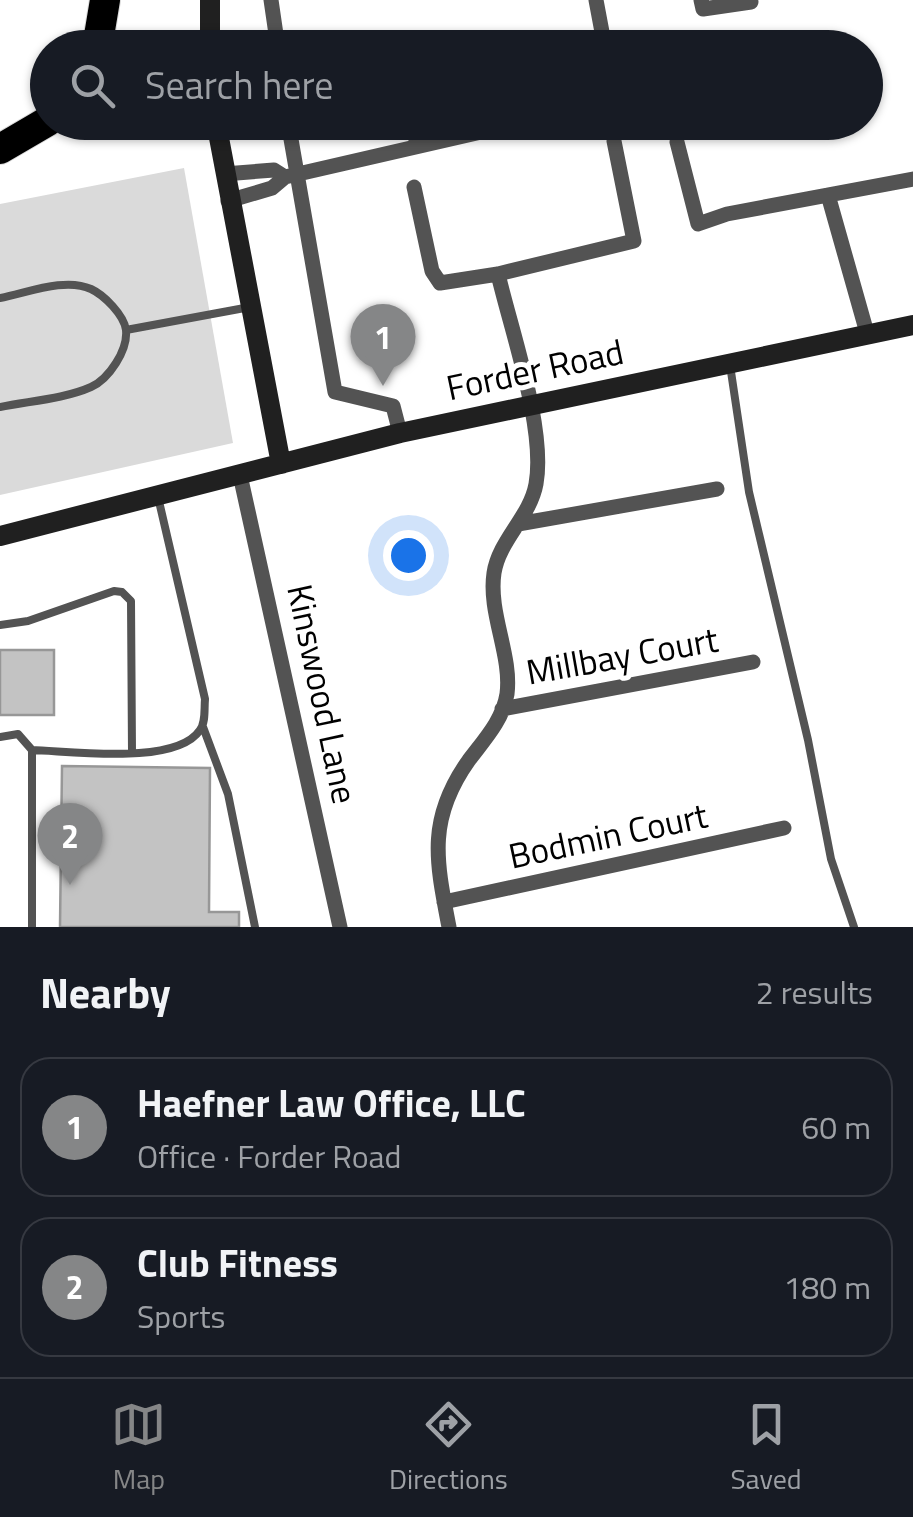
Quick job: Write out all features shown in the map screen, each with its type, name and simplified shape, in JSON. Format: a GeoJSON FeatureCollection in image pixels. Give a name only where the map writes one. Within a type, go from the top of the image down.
{"type":"FeatureCollection","features":[{"type":"Feature","properties":{"kind":"highway"},"geometry":{"type":"LineString","coordinates":[[100,30],[105,0]]}},
{"type":"Feature","properties":{"kind":"highway"},"geometry":{"type":"LineString","coordinates":[[0,149],[30,132]]}},
{"type":"Feature","properties":{"kind":"main road"},"geometry":{"type":"LineString","coordinates":[[210,0],[210,30]]}},
{"type":"Feature","properties":{"kind":"main road"},"geometry":{"type":"LineString","coordinates":[[219,140],[281,464]]}},
{"type":"Feature","properties":{"kind":"main road","name":"Forder Road"},"geometry":{"type":"LineString","coordinates":[[0,536],[400,433],[913,324]]}},
{"type":"Feature","properties":{"kind":"street"},"geometry":{"type":"LineString","coordinates":[[271,0],[275,30]]}},
{"type":"Feature","properties":{"kind":"street"},"geometry":{"type":"LineString","coordinates":[[596,0],[602,30]]}},
{"type":"Feature","properties":{"kind":"street"},"geometry":{"type":"LineString","coordinates":[[701,0],[703,10],[751,2]]}},
{"type":"Feature","properties":{"kind":"street"},"geometry":{"type":"LineString","coordinates":[[289,140],[290,176],[334,392],[393,406],[400,433]]}},
{"type":"Feature","properties":{"kind":"street"},"geometry":{"type":"LineString","coordinates":[[228,201],[272,188],[290,176],[448,140]]}},
{"type":"Feature","properties":{"kind":"street"},"geometry":{"type":"LineString","coordinates":[[414,186],[432,272],[440,283],[498,274],[634,241],[614,141]]}},
{"type":"Feature","properties":{"kind":"street"},"geometry":{"type":"LineString","coordinates":[[677,142],[698,224],[727,214],[913,179]]}},
{"type":"Feature","properties":{"kind":"street"},"geometry":{"type":"LineString","coordinates":[[224,174],[274,170],[290,176]]}},
{"type":"Feature","properties":{"kind":"street"},"geometry":{"type":"LineString","coordinates":[[828,195],[866,333]]}},
{"type":"Feature","properties":{"kind":"street"},"geometry":{"type":"LineString","coordinates":[[449,927],[438,870],[438,822],[458,778],[496,725],[507,693],[494,570],[528,508],[538,464],[529,404],[498,274]]}},
{"type":"Feature","properties":{"kind":"street","name":"Kinswood Lane"},"geometry":{"type":"LineString","coordinates":[[240,475],[340,927]]}},
{"type":"Feature","properties":{"kind":"street"},"geometry":{"type":"LineString","coordinates":[[518,524],[717,489]]}},
{"type":"Feature","properties":{"kind":"street","name":"Millbay Court"},"geometry":{"type":"LineString","coordinates":[[502,709],[753,662]]}},
{"type":"Feature","properties":{"kind":"street","name":"Bodmin Court"},"geometry":{"type":"LineString","coordinates":[[444,902],[784,828]]}},
{"type":"Feature","properties":{"kind":"lane"},"geometry":{"type":"LineString","coordinates":[[412,140],[414,148]]}},
{"type":"Feature","properties":{"kind":"lane"},"geometry":{"type":"LineString","coordinates":[[0,298],[69,284],[92,289],[120,316],[126,330],[114,364],[104,379],[90,388],[0,407]]}},
{"type":"Feature","properties":{"kind":"lane"},"geometry":{"type":"LineString","coordinates":[[126,330],[250,307]]}},
{"type":"Feature","properties":{"kind":"lane"},"geometry":{"type":"LineString","coordinates":[[730,361],[750,492],[808,740],[831,859],[854,927]]}},
{"type":"Feature","properties":{"kind":"lane"},"geometry":{"type":"LineString","coordinates":[[158,497],[205,699],[203,726],[228,794],[255,927]]}},
{"type":"Feature","properties":{"kind":"lane"},"geometry":{"type":"LineString","coordinates":[[0,625],[28,622],[114,591],[126,596],[130,601],[132,753]]}},
{"type":"Feature","properties":{"kind":"lane"},"geometry":{"type":"LineString","coordinates":[[32,750],[160,751],[192,740],[203,726]]}},
{"type":"Feature","properties":{"kind":"lane"},"geometry":{"type":"LineString","coordinates":[[0,736],[18,734],[32,750],[32,927]]}},
{"type":"Feature","properties":{"kind":"shaded area"},"geometry":{"type":"Polygon","coordinates":[[[184,168],[233,443],[0,495],[0,204],[184,168]]]}},
{"type":"Feature","properties":{"kind":"building"},"geometry":{"type":"Polygon","coordinates":[[[0,650],[54,650],[54,715],[0,715],[0,650]]]}},
{"type":"Feature","properties":{"kind":"building"},"geometry":{"type":"Polygon","coordinates":[[[62,766],[210,768],[209,912],[239,912],[239,927],[60,927],[62,766]]]}},
{"type":"Feature","properties":{"kind":"place","name":"Haefner Law Office, LLC"},"geometry":{"type":"Point","coordinates":[383,386]}},
{"type":"Feature","properties":{"kind":"place","name":"Club Fitness"},"geometry":{"type":"Point","coordinates":[70,885]}}]}
